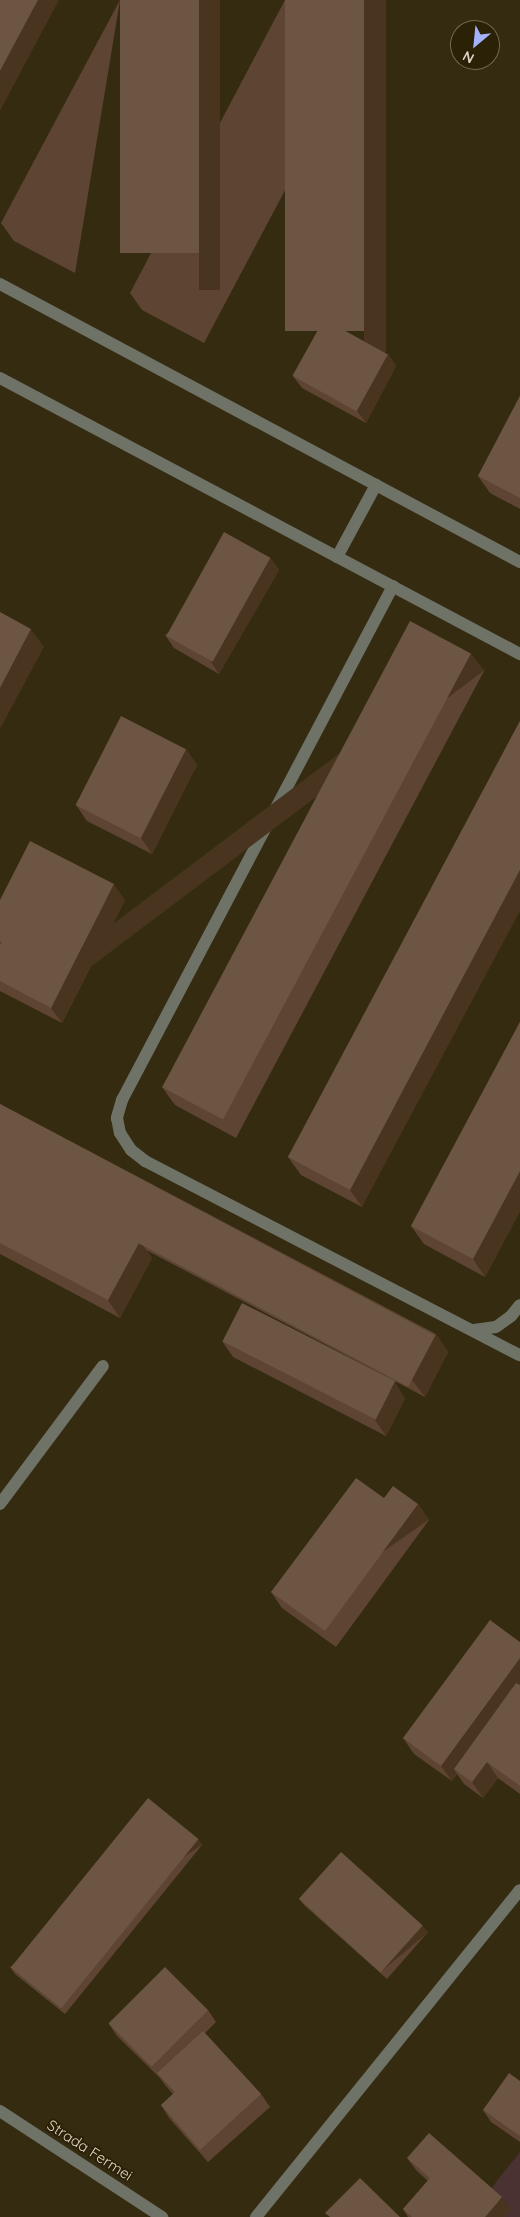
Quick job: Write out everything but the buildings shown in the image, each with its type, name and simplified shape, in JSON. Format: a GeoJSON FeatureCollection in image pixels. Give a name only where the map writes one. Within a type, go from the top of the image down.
{"type":"FeatureCollection","features":[{"type":"Feature","properties":{"kind":"street"},"geometry":{"type":"LineString","coordinates":[[0,284],[520,562]]}},
{"type":"Feature","properties":{"kind":"street"},"geometry":{"type":"LineString","coordinates":[[0,378],[520,654]]}},
{"type":"Feature","properties":{"kind":"street"},"geometry":{"type":"LineString","coordinates":[[337,557],[376,485]]}},
{"type":"Feature","properties":{"kind":"street"},"geometry":{"type":"LineString","coordinates":[[393,586],[122,1100],[117,1118],[123,1139],[131,1150],[145,1160],[520,1355]]}},
{"type":"Feature","properties":{"kind":"street"},"geometry":{"type":"LineString","coordinates":[[474,1330],[496,1327],[511,1316],[520,1305]]}},
{"type":"Feature","properties":{"kind":"street"},"geometry":{"type":"LineString","coordinates":[[0,1504],[103,1366]]}},
{"type":"Feature","properties":{"kind":"street"},"geometry":{"type":"LineString","coordinates":[[256,2217],[520,1890]]}},
{"type":"Feature","properties":{"kind":"street","name":"Strada Fermei"},"geometry":{"type":"LineString","coordinates":[[0,2111],[162,2217]]}},
{"type":"Feature","properties":{"kind":"shaded area"},"geometry":{"type":"Polygon","coordinates":[[[520,2152],[520,2217],[473,2217],[496,2182],[520,2152]]]}}]}
